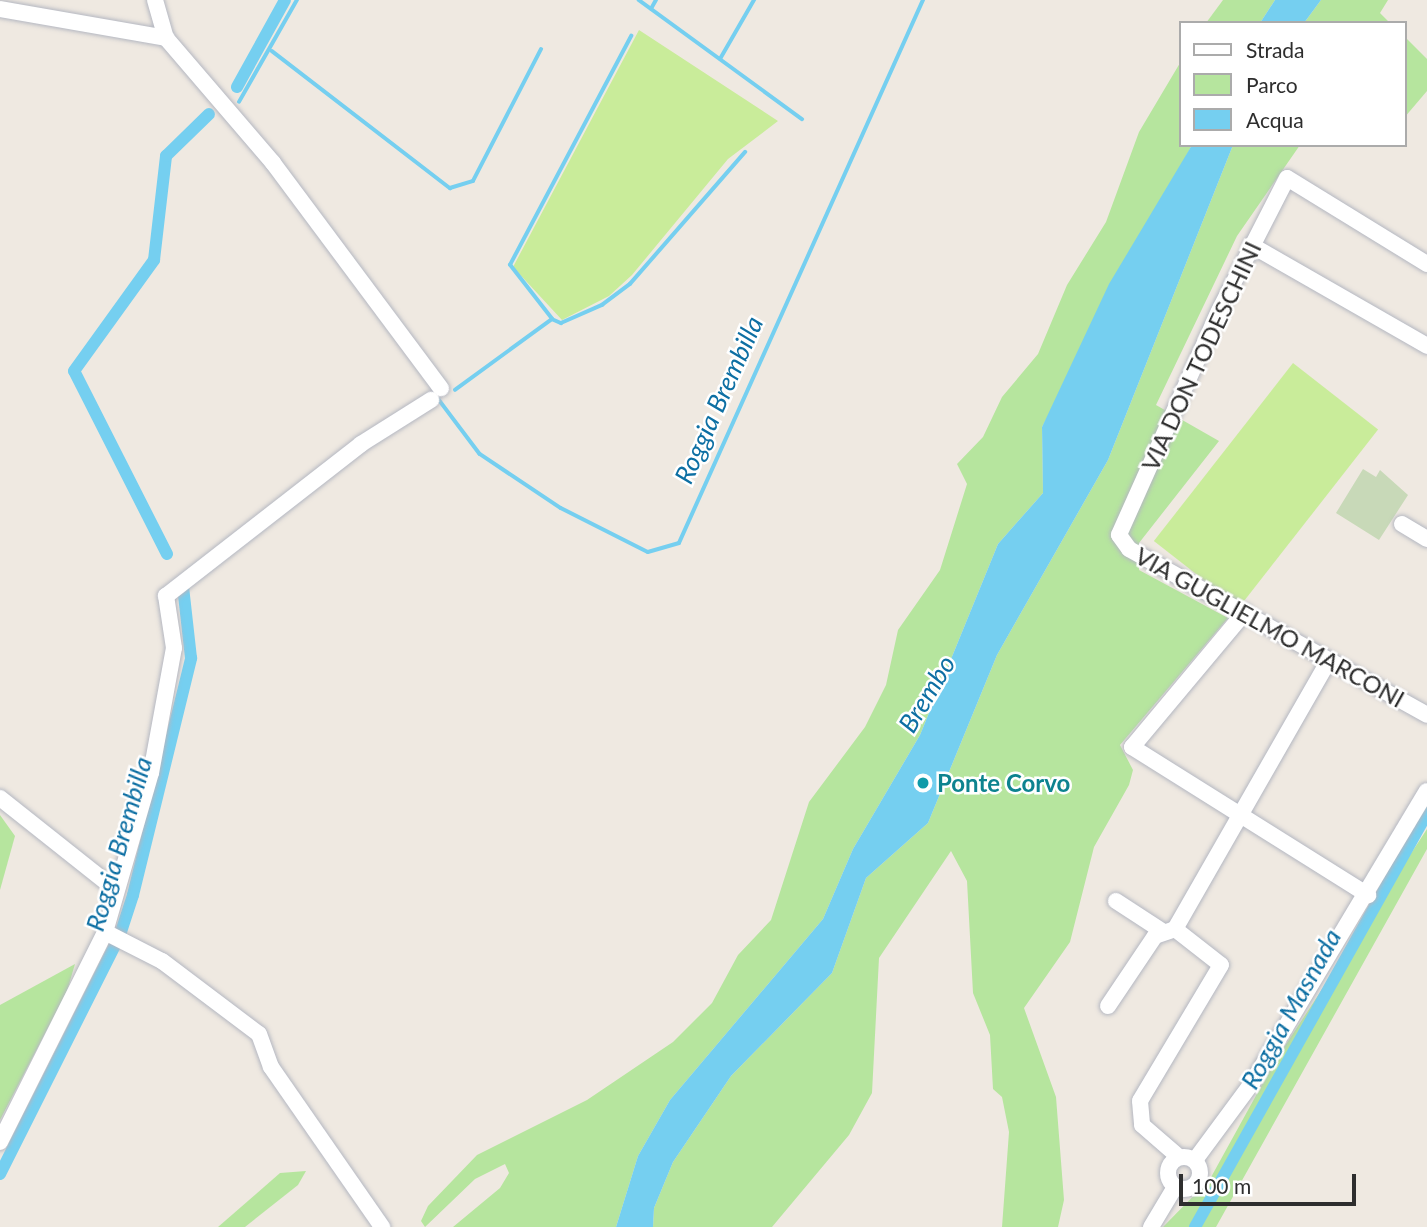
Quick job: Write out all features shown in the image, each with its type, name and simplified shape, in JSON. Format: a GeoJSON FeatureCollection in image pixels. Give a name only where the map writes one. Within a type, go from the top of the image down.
{"type":"FeatureCollection","features":[{"type":"Feature","properties":{"kind":"street"},"geometry":{"type":"LineString","coordinates":[[0,1142],[108,932],[116,890],[151,773],[174,648],[166,596],[361,444],[436,394],[273,163],[166,38],[155,0]]}},
{"type":"Feature","properties":{"kind":"street"},"geometry":{"type":"LineString","coordinates":[[0,9],[166,38]]}},
{"type":"Feature","properties":{"kind":"street","name":"VIA DON TODESCHINI"},"geometry":{"type":"LineString","coordinates":[[1119,535],[1251,245],[1287,178],[1427,264]]}},
{"type":"Feature","properties":{"kind":"street"},"geometry":{"type":"LineString","coordinates":[[1251,245],[1427,346]]}},
{"type":"Feature","properties":{"kind":"street"},"geometry":{"type":"LineString","coordinates":[[1402,524],[1427,539]]}},
{"type":"Feature","properties":{"kind":"street","name":"VIA GUGLIELMO MARCONI"},"geometry":{"type":"LineString","coordinates":[[1119,535],[1129,549],[1427,715]]}},
{"type":"Feature","properties":{"kind":"street"},"geometry":{"type":"LineString","coordinates":[[1245,612],[1132,747],[1368,895]]}},
{"type":"Feature","properties":{"kind":"street"},"geometry":{"type":"LineString","coordinates":[[1108,1006],[1168,930],[1241,816],[1329,660]]}},
{"type":"Feature","properties":{"kind":"street"},"geometry":{"type":"LineString","coordinates":[[1175,1186],[1168,1171],[1187,1158],[1252,1083],[1368,895],[1427,791]]}},
{"type":"Feature","properties":{"kind":"street"},"geometry":{"type":"LineString","coordinates":[[0,797],[116,890]]}},
{"type":"Feature","properties":{"kind":"street"},"geometry":{"type":"LineString","coordinates":[[1116,901],[1168,930],[1221,965],[1212,988],[1140,1101],[1142,1125],[1187,1158],[1198,1182],[1175,1186],[1151,1227]]}},
{"type":"Feature","properties":{"kind":"street"},"geometry":{"type":"LineString","coordinates":[[108,932],[129,940],[259,1034],[271,1067],[382,1227]]}},
{"type":"Feature","properties":{"kind":"green space"},"geometry":{"type":"Polygon","coordinates":[[[1223,0],[1275,0],[1261,21],[1207,21],[1223,0]]]}},
{"type":"Feature","properties":{"kind":"green space"},"geometry":{"type":"Polygon","coordinates":[[[1321,0],[1388,0],[1380,13],[1388,21],[1305,21],[1321,0]]]}},
{"type":"Feature","properties":{"kind":"green space"},"geometry":{"type":"Polygon","coordinates":[[[639,30],[778,121],[728,159],[632,275],[609,296],[562,320],[513,267],[639,30]]]}},
{"type":"Feature","properties":{"kind":"green space"},"geometry":{"type":"Polygon","coordinates":[[[1406,38],[1427,59],[1427,91],[1406,116],[1406,38]]]}},
{"type":"Feature","properties":{"kind":"green space"},"geometry":{"type":"Polygon","coordinates":[[[1178,66],[1178,147],[1191,147],[1042,427],[1043,493],[998,544],[920,735],[853,849],[823,919],[670,1100],[638,1156],[616,1227],[453,1227],[500,1188],[509,1173],[505,1164],[475,1179],[425,1227],[421,1221],[428,1206],[477,1155],[587,1100],[673,1042],[712,1003],[738,955],[771,920],[809,802],[865,727],[886,685],[898,630],[940,570],[967,484],[957,464],[983,437],[1002,397],[1038,354],[1067,285],[1106,222],[1139,132],[1178,66]]]}},
{"type":"Feature","properties":{"kind":"green space"},"geometry":{"type":"Polygon","coordinates":[[[1232,147],[1299,147],[1237,236],[1156,405],[1219,441],[1139,543],[1139,570],[1228,618],[1120,745],[1133,770],[1129,785],[1094,847],[1070,942],[1024,1008],[1056,1097],[1064,1200],[1058,1227],[1002,1227],[1009,1132],[1002,1097],[993,1089],[990,1035],[973,993],[967,881],[951,851],[879,958],[872,1093],[849,1135],[772,1227],[653,1227],[654,1208],[673,1162],[731,1076],[832,973],[866,878],[928,823],[997,655],[1108,460],[1232,147]]]}},
{"type":"Feature","properties":{"kind":"green space"},"geometry":{"type":"Polygon","coordinates":[[[1293,363],[1378,429],[1239,608],[1154,541],[1293,363]]]}},
{"type":"Feature","properties":{"kind":"green space"},"geometry":{"type":"Polygon","coordinates":[[[1363,469],[1376,477],[1380,470],[1408,495],[1379,540],[1336,513],[1363,469]]]}},
{"type":"Feature","properties":{"kind":"green space"},"geometry":{"type":"Polygon","coordinates":[[[0,815],[15,836],[0,890],[0,815]]]}},
{"type":"Feature","properties":{"kind":"green space"},"geometry":{"type":"Polygon","coordinates":[[[1427,829],[1427,849],[1216,1227],[1163,1227],[1210,1179],[1275,1061],[1427,829]]]}},
{"type":"Feature","properties":{"kind":"green space"},"geometry":{"type":"Polygon","coordinates":[[[75,964],[67,991],[0,1120],[0,1005],[75,964]]]}},
{"type":"Feature","properties":{"kind":"green space"},"geometry":{"type":"Polygon","coordinates":[[[306,1171],[298,1185],[245,1227],[218,1227],[280,1173],[306,1171]]]}},
{"type":"Feature","properties":{"kind":"water"},"geometry":{"type":"Polygon","coordinates":[[[1275,0],[1321,0],[1305,21],[1261,21],[1275,0]]]}},
{"type":"Feature","properties":{"kind":"water"},"geometry":{"type":"Polygon","coordinates":[[[1191,147],[1232,147],[1108,460],[997,655],[928,823],[866,878],[832,973],[731,1076],[673,1162],[654,1208],[653,1227],[616,1227],[638,1156],[670,1100],[823,919],[853,849],[920,735],[998,544],[1043,493],[1042,427],[1109,284],[1191,147]]]}},
{"type":"Feature","properties":{"kind":"waterway","name":"Roggia Brembilla"},"geometry":{"type":"LineString","coordinates":[[237,87],[285,0]]}},
{"type":"Feature","properties":{"kind":"waterway"},"geometry":{"type":"LineString","coordinates":[[239,102],[297,0]]}},
{"type":"Feature","properties":{"kind":"waterway"},"geometry":{"type":"LineString","coordinates":[[639,0],[802,119]]}},
{"type":"Feature","properties":{"kind":"waterway"},"geometry":{"type":"LineString","coordinates":[[651,9],[656,0]]}},
{"type":"Feature","properties":{"kind":"waterway"},"geometry":{"type":"LineString","coordinates":[[720,59],[754,0]]}},
{"type":"Feature","properties":{"kind":"waterway","name":"Roggia Brembilla"},"geometry":{"type":"LineString","coordinates":[[437,397],[480,454],[561,508],[648,552],[679,543],[923,0]]}},
{"type":"Feature","properties":{"kind":"waterway"},"geometry":{"type":"LineString","coordinates":[[455,390],[552,319],[510,265],[631,36]]}},
{"type":"Feature","properties":{"kind":"waterway"},"geometry":{"type":"LineString","coordinates":[[272,51],[450,188],[473,181],[541,49]]}},
{"type":"Feature","properties":{"kind":"waterway","name":"Roggia Brembilla"},"geometry":{"type":"LineString","coordinates":[[167,554],[74,371],[154,260],[166,156],[209,114]]}},
{"type":"Feature","properties":{"kind":"waterway"},"geometry":{"type":"LineString","coordinates":[[552,319],[561,323],[602,305],[630,284],[745,152]]}},
{"type":"Feature","properties":{"kind":"waterway","name":"Roggia Brembilla"},"geometry":{"type":"LineString","coordinates":[[0,1174],[120,935],[133,895],[191,658],[183,587]]}},
{"type":"Feature","properties":{"kind":"waterway","name":"Roggia Masnada"},"geometry":{"type":"LineString","coordinates":[[1195,1227],[1427,813]]}},
{"type":"Feature","properties":{"kind":"place","name":"Ponte Corvo"},"geometry":{"type":"Point","coordinates":[923,783]}},
{"type":"Feature","properties":{"kind":"water label","name":"Brembo"},"geometry":{"type":"Point","coordinates":[927,694]}}]}
